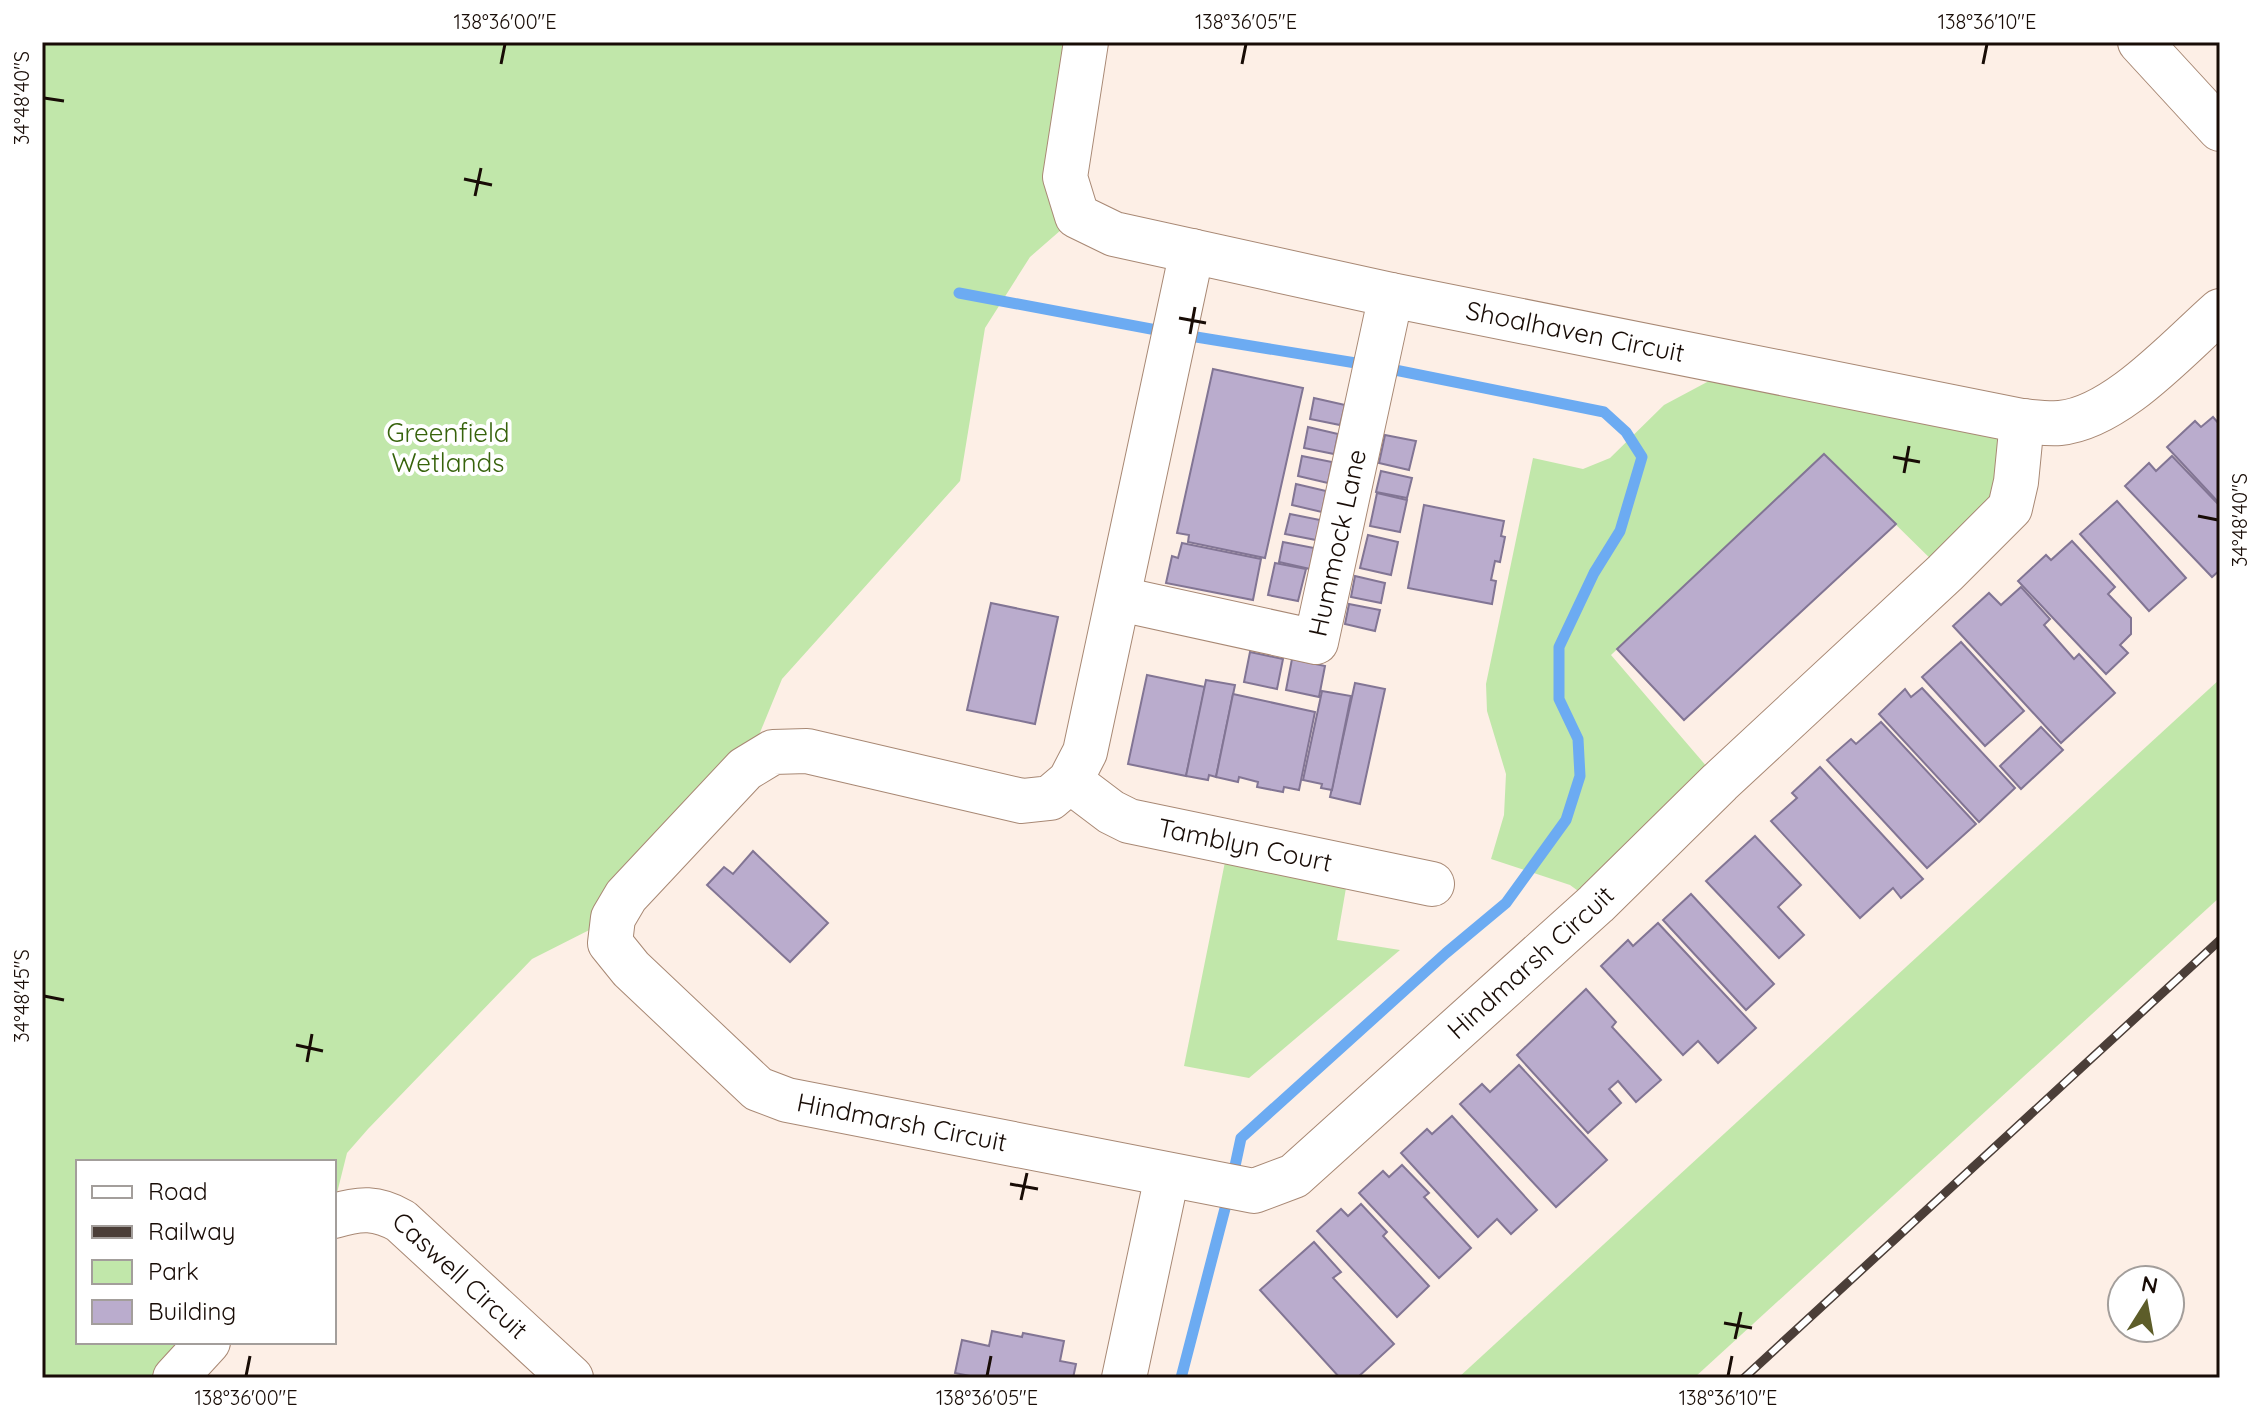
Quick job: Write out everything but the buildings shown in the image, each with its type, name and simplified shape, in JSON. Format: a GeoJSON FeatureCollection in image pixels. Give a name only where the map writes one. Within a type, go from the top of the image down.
{"type":"FeatureCollection","features":[{"type":"Feature","properties":{"kind":"street","name":"Shoalhaven Circuit"},"geometry":{"type":"LineString","coordinates":[[1086,42],[1065,177],[1077,216],[1114,234],[1391,295],[2022,421],[2061,423],[2095,413],[2119,400],[2220,311]]}},
{"type":"Feature","properties":{"kind":"street"},"geometry":{"type":"LineString","coordinates":[[2140,42],[2220,129]]}},
{"type":"Feature","properties":{"kind":"street"},"geometry":{"type":"LineString","coordinates":[[1070,781],[1085,752],[1192,251]]}},
{"type":"Feature","properties":{"kind":"street","name":"Hummock Lane"},"geometry":{"type":"LineString","coordinates":[[1120,599],[1316,642],[1391,295]]}},
{"type":"Feature","properties":{"kind":"street","name":"Hindmarsh Circuit"},"geometry":{"type":"LineString","coordinates":[[1070,781],[1050,798],[1022,801],[807,751],[773,752],[745,769],[626,896],[613,918],[610,943],[631,969],[758,1089],[787,1100],[1254,1191],[1294,1176],[1584,915],[2010,508],[2022,421]]}},
{"type":"Feature","properties":{"kind":"street","name":"Tamblyn Court"},"geometry":{"type":"LineString","coordinates":[[1070,781],[1111,812],[1129,821],[1432,884]]}},
{"type":"Feature","properties":{"kind":"street"},"geometry":{"type":"LineString","coordinates":[[1124,1378],[1185,1179]]}},
{"type":"Feature","properties":{"kind":"street","name":"Caswell Circuit"},"geometry":{"type":"LineString","coordinates":[[336,1215],[362,1208],[388,1213],[401,1221],[571,1378]]}},
{"type":"Feature","properties":{"kind":"street"},"geometry":{"type":"LineString","coordinates":[[175,1378],[206,1344]]}},
{"type":"Feature","properties":{"kind":"green space","name":"Greenfield Wetlands"},"geometry":{"type":"Polygon","coordinates":[[[42,42],[1086,42],[1077,216],[1030,257],[985,328],[960,481],[782,679],[745,769],[613,918],[532,959],[368,1129],[347,1153],[336,1197],[336,1160],[76,1160],[76,1344],[206,1344],[175,1378],[42,1378],[42,42]]]}},
{"type":"Feature","properties":{"kind":"green space"},"geometry":{"type":"Polygon","coordinates":[[[1739,365],[2022,421],[2016,482],[1945,573],[1824,454],[1611,655],[1720,782],[1596,904],[1570,885],[1491,859],[1504,815],[1506,774],[1487,711],[1486,684],[1533,458],[1583,469],[1610,458],[1664,405],[1739,365]]]}},
{"type":"Feature","properties":{"kind":"green space"},"geometry":{"type":"Polygon","coordinates":[[[2220,679],[2220,897],[1694,1378],[1458,1378],[2220,679]]]}},
{"type":"Feature","properties":{"kind":"green space"},"geometry":{"type":"Polygon","coordinates":[[[1228,847],[1346,888],[1337,940],[1400,950],[1249,1078],[1184,1066],[1228,847]]]}},
{"type":"Feature","properties":{"kind":"waterway"},"geometry":{"type":"LineString","coordinates":[[959,293],[1167,332]]}},
{"type":"Feature","properties":{"kind":"waterway"},"geometry":{"type":"LineString","coordinates":[[1184,335],[1368,365]]}},
{"type":"Feature","properties":{"kind":"waterway"},"geometry":{"type":"LineString","coordinates":[[1232,1180],[1241,1138],[1506,903],[1566,820],[1580,776],[1578,739],[1559,699],[1559,647],[1594,573],[1620,531],[1642,457],[1626,432],[1604,412],[1385,368]]}},
{"type":"Feature","properties":{"kind":"waterway"},"geometry":{"type":"LineString","coordinates":[[1181,1378],[1228,1197]]}},
{"type":"Feature","properties":{"kind":"railway"},"geometry":{"type":"LineString","coordinates":[[1744,1378],[2220,940]]}}]}
